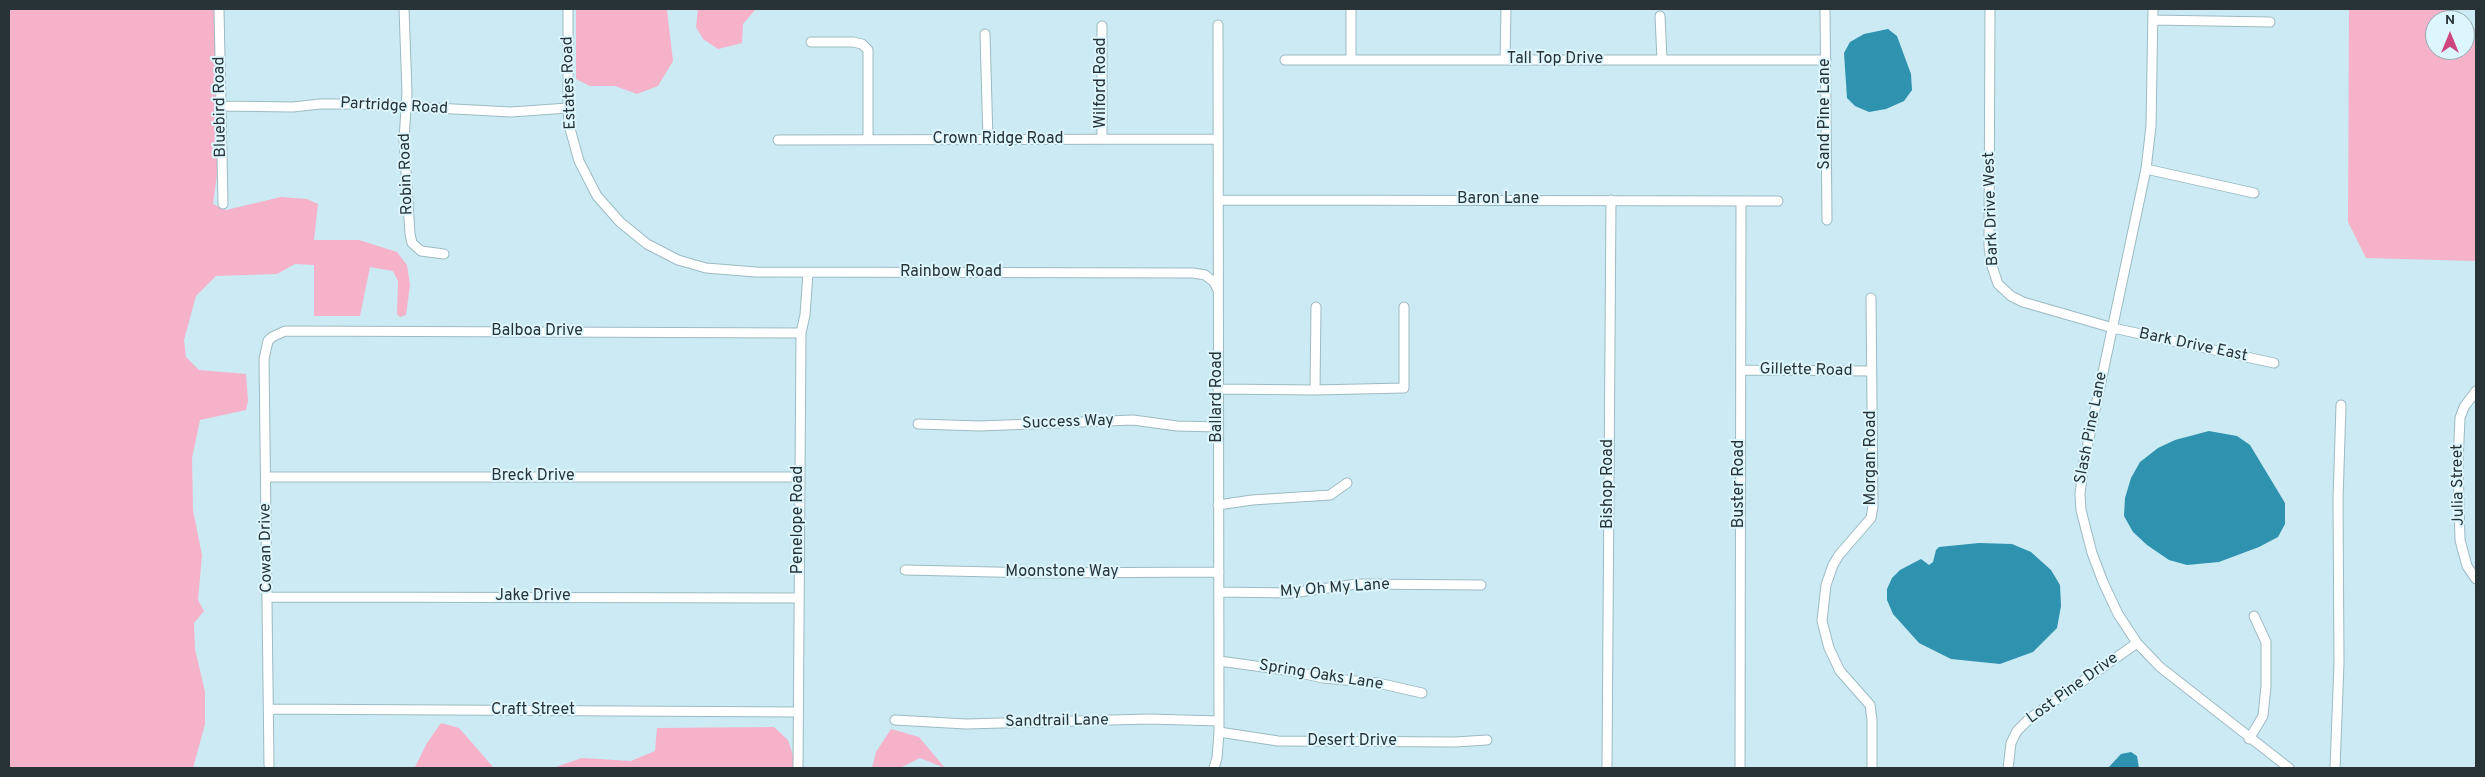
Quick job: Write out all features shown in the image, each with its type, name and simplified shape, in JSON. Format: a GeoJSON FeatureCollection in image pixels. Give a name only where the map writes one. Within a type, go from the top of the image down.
{"type":"FeatureCollection","features":[{"type":"Feature","properties":{"kind":"street","name":"Bluebird Road"},"geometry":{"type":"LineString","coordinates":[[219,9],[223,204]]}},
{"type":"Feature","properties":{"kind":"street","name":"Robin Road"},"geometry":{"type":"LineString","coordinates":[[404,9],[406,105],[404,140],[410,234],[412,243],[421,251],[444,254]]}},
{"type":"Feature","properties":{"kind":"street","name":"Estates Road"},"geometry":{"type":"LineString","coordinates":[[568,9],[568,108],[574,147],[587,178],[598,196],[633,234],[678,260]]}},
{"type":"Feature","properties":{"kind":"street"},"geometry":{"type":"LineString","coordinates":[[1351,9],[1351,60]]}},
{"type":"Feature","properties":{"kind":"street"},"geometry":{"type":"LineString","coordinates":[[1505,60],[1506,9]]}},
{"type":"Feature","properties":{"kind":"street","name":"Sand Pine Lane"},"geometry":{"type":"LineString","coordinates":[[1825,9],[1827,220]]}},
{"type":"Feature","properties":{"kind":"street","name":"Bark Drive West"},"geometry":{"type":"LineString","coordinates":[[1990,9],[1989,246],[1994,278],[2004,291],[2023,302],[2113,328]]}},
{"type":"Feature","properties":{"kind":"street","name":"Slash Pine Lane"},"geometry":{"type":"LineString","coordinates":[[2153,9],[2151,126],[2146,169],[2084,462],[2080,484],[2081,510],[2092,553],[2103,582],[2118,614],[2137,643],[2160,667],[2249,739],[2277,765],[2289,768]]}},
{"type":"Feature","properties":{"kind":"street"},"geometry":{"type":"LineString","coordinates":[[1660,16],[1662,60]]}},
{"type":"Feature","properties":{"kind":"street"},"geometry":{"type":"LineString","coordinates":[[2153,20],[2270,22]]}},
{"type":"Feature","properties":{"kind":"street","name":"Ballard Road"},"geometry":{"type":"LineString","coordinates":[[1214,768],[1217,758],[1219,732],[1218,25]]}},
{"type":"Feature","properties":{"kind":"street","name":"Wilford Road"},"geometry":{"type":"LineString","coordinates":[[1102,26],[1102,139]]}},
{"type":"Feature","properties":{"kind":"street"},"geometry":{"type":"LineString","coordinates":[[985,34],[988,140]]}},
{"type":"Feature","properties":{"kind":"street"},"geometry":{"type":"LineString","coordinates":[[811,42],[853,42],[865,47],[869,58],[868,140]]}},
{"type":"Feature","properties":{"kind":"street","name":"Tall Top Drive"},"geometry":{"type":"LineString","coordinates":[[1285,60],[1826,60]]}},
{"type":"Feature","properties":{"kind":"street","name":"Partridge Road"},"geometry":{"type":"LineString","coordinates":[[221,106],[406,105],[511,112],[568,108]]}},
{"type":"Feature","properties":{"kind":"street","name":"Crown Ridge Road"},"geometry":{"type":"LineString","coordinates":[[778,140],[1218,139]]}},
{"type":"Feature","properties":{"kind":"street"},"geometry":{"type":"LineString","coordinates":[[2146,169],[2254,193]]}},
{"type":"Feature","properties":{"kind":"street","name":"Baron Lane"},"geometry":{"type":"LineString","coordinates":[[1218,200],[1778,201]]}},
{"type":"Feature","properties":{"kind":"street","name":"Bishop Road"},"geometry":{"type":"LineString","coordinates":[[1607,768],[1611,200]]}},
{"type":"Feature","properties":{"kind":"street","name":"Buster Road"},"geometry":{"type":"LineString","coordinates":[[1740,768],[1741,201]]}},
{"type":"Feature","properties":{"kind":"street","name":"Rainbow Road"},"geometry":{"type":"LineString","coordinates":[[678,260],[724,271],[808,273],[1193,273],[1205,275],[1214,282],[1218,290]]}},
{"type":"Feature","properties":{"kind":"street","name":"Penelope Road"},"geometry":{"type":"LineString","coordinates":[[798,768],[801,333],[805,315],[808,273]]}},
{"type":"Feature","properties":{"kind":"street","name":"Morgan Road"},"geometry":{"type":"LineString","coordinates":[[1871,298],[1873,506],[1871,518],[1839,555],[1833,565],[1826,585],[1822,621],[1828,648],[1840,671],[1870,705],[1872,720],[1872,768]]}},
{"type":"Feature","properties":{"kind":"street"},"geometry":{"type":"LineString","coordinates":[[1315,390],[1316,307]]}},
{"type":"Feature","properties":{"kind":"street"},"geometry":{"type":"LineString","coordinates":[[1218,389],[1315,390],[1404,388],[1404,307]]}},
{"type":"Feature","properties":{"kind":"street","name":"Bark Drive East"},"geometry":{"type":"LineString","coordinates":[[2113,328],[2274,363]]}},
{"type":"Feature","properties":{"kind":"street","name":"Balboa Drive"},"geometry":{"type":"LineString","coordinates":[[275,335],[285,331],[801,333]]}},
{"type":"Feature","properties":{"kind":"street","name":"Cowan Drive"},"geometry":{"type":"LineString","coordinates":[[270,765],[264,359],[268,341],[275,335]]}},
{"type":"Feature","properties":{"kind":"street","name":"Gillette Road"},"geometry":{"type":"LineString","coordinates":[[1741,370],[1871,372]]}},
{"type":"Feature","properties":{"kind":"street","name":"Julia Street"},"geometry":{"type":"LineString","coordinates":[[2476,391],[2464,407],[2460,418],[2458,463],[2460,540],[2467,566],[2476,579]]}},
{"type":"Feature","properties":{"kind":"street"},"geometry":{"type":"LineString","coordinates":[[2335,768],[2339,673],[2338,500],[2341,405]]}},
{"type":"Feature","properties":{"kind":"street","name":"Success Way"},"geometry":{"type":"LineString","coordinates":[[918,424],[980,426],[1133,420],[1177,426],[1218,427]]}},
{"type":"Feature","properties":{"kind":"street","name":"Breck Drive"},"geometry":{"type":"LineString","coordinates":[[266,477],[800,477]]}},
{"type":"Feature","properties":{"kind":"street"},"geometry":{"type":"LineString","coordinates":[[1218,506],[1252,500],[1330,495],[1347,483]]}},
{"type":"Feature","properties":{"kind":"street","name":"Moonstone Way"},"geometry":{"type":"LineString","coordinates":[[905,570],[1038,573],[1218,572]]}},
{"type":"Feature","properties":{"kind":"street","name":"My Oh My Lane"},"geometry":{"type":"LineString","coordinates":[[1218,592],[1291,593],[1357,584],[1481,585]]}},
{"type":"Feature","properties":{"kind":"street","name":"Jake Drive"},"geometry":{"type":"LineString","coordinates":[[267,597],[799,598]]}},
{"type":"Feature","properties":{"kind":"street"},"geometry":{"type":"LineString","coordinates":[[2249,739],[2263,716],[2266,686],[2266,642],[2254,616]]}},
{"type":"Feature","properties":{"kind":"street","name":"Lost Pine Drive"},"geometry":{"type":"LineString","coordinates":[[2008,768],[2011,743],[2017,731],[2029,719],[2137,643]]}},
{"type":"Feature","properties":{"kind":"street","name":"Spring Oaks Lane"},"geometry":{"type":"LineString","coordinates":[[1219,661],[1292,671],[1323,678],[1378,683],[1422,693]]}},
{"type":"Feature","properties":{"kind":"street","name":"Craft Street"},"geometry":{"type":"LineString","coordinates":[[269,710],[798,712]]}},
{"type":"Feature","properties":{"kind":"street","name":"Sandtrail Lane"},"geometry":{"type":"LineString","coordinates":[[895,720],[966,724],[1149,719],[1219,721]]}},
{"type":"Feature","properties":{"kind":"street","name":"Desert Drive"},"geometry":{"type":"LineString","coordinates":[[1219,732],[1278,742],[1455,742],[1487,740]]}},
{"type":"Feature","properties":{"kind":"shaded area"},"geometry":{"type":"Polygon","coordinates":[[[9,9],[216,9],[219,160],[213,204],[226,210],[281,197],[307,199],[318,204],[314,240],[359,240],[397,252],[407,265],[410,285],[406,315],[400,317],[397,314],[398,281],[393,271],[370,267],[360,316],[314,316],[314,265],[295,264],[277,274],[216,276],[196,296],[184,340],[186,357],[199,370],[246,374],[248,401],[246,410],[200,420],[192,458],[193,510],[202,555],[198,600],[204,611],[194,623],[195,649],[205,692],[205,724],[193,768],[9,768],[9,9]]]}},
{"type":"Feature","properties":{"kind":"shaded area"},"geometry":{"type":"Polygon","coordinates":[[[576,9],[667,10],[673,61],[658,86],[637,94],[615,86],[590,86],[576,79],[576,9]]]}},
{"type":"Feature","properties":{"kind":"shaded area"},"geometry":{"type":"Polygon","coordinates":[[[698,9],[756,9],[743,24],[742,43],[718,49],[703,39],[696,27],[698,9]]]}},
{"type":"Feature","properties":{"kind":"shaded area"},"geometry":{"type":"Polygon","coordinates":[[[2349,9],[2452,9],[2425,10],[2425,60],[2475,60],[2476,30],[2476,261],[2366,258],[2348,222],[2349,9]]]}},
{"type":"Feature","properties":{"kind":"shaded area"},"geometry":{"type":"Polygon","coordinates":[[[441,723],[459,728],[494,768],[411,768],[415,767],[427,743],[441,723]]]}},
{"type":"Feature","properties":{"kind":"shaded area"},"geometry":{"type":"Polygon","coordinates":[[[774,727],[788,740],[793,755],[793,768],[553,768],[582,758],[631,761],[655,751],[657,728],[774,727]]]}},
{"type":"Feature","properties":{"kind":"shaded area"},"geometry":{"type":"Polygon","coordinates":[[[891,729],[919,737],[945,768],[920,758],[900,768],[872,768],[876,752],[891,729]]]}},
{"type":"Feature","properties":{"kind":"water"},"geometry":{"type":"Polygon","coordinates":[[[1888,29],[1897,36],[1911,74],[1912,90],[1904,101],[1886,109],[1869,112],[1855,106],[1847,98],[1844,53],[1850,42],[1864,34],[1888,29]]]}},
{"type":"Feature","properties":{"kind":"water"},"geometry":{"type":"Polygon","coordinates":[[[2209,431],[2237,436],[2250,445],[2285,503],[2285,524],[2278,537],[2259,547],[2219,562],[2187,565],[2169,560],[2147,545],[2133,532],[2124,516],[2125,498],[2131,478],[2140,462],[2158,448],[2175,440],[2209,431]]]}},
{"type":"Feature","properties":{"kind":"water"},"geometry":{"type":"Polygon","coordinates":[[[1979,543],[2012,544],[2031,552],[2051,570],[2060,585],[2061,606],[2057,628],[2033,652],[2000,664],[1951,659],[1919,643],[1893,614],[1887,600],[1887,589],[1892,578],[1900,570],[1921,559],[1929,565],[1933,562],[1936,550],[1939,547],[1979,543]]]}},
{"type":"Feature","properties":{"kind":"water"},"geometry":{"type":"Polygon","coordinates":[[[2131,752],[2137,756],[2139,768],[2108,768],[2121,754],[2131,752]]]}}]}
